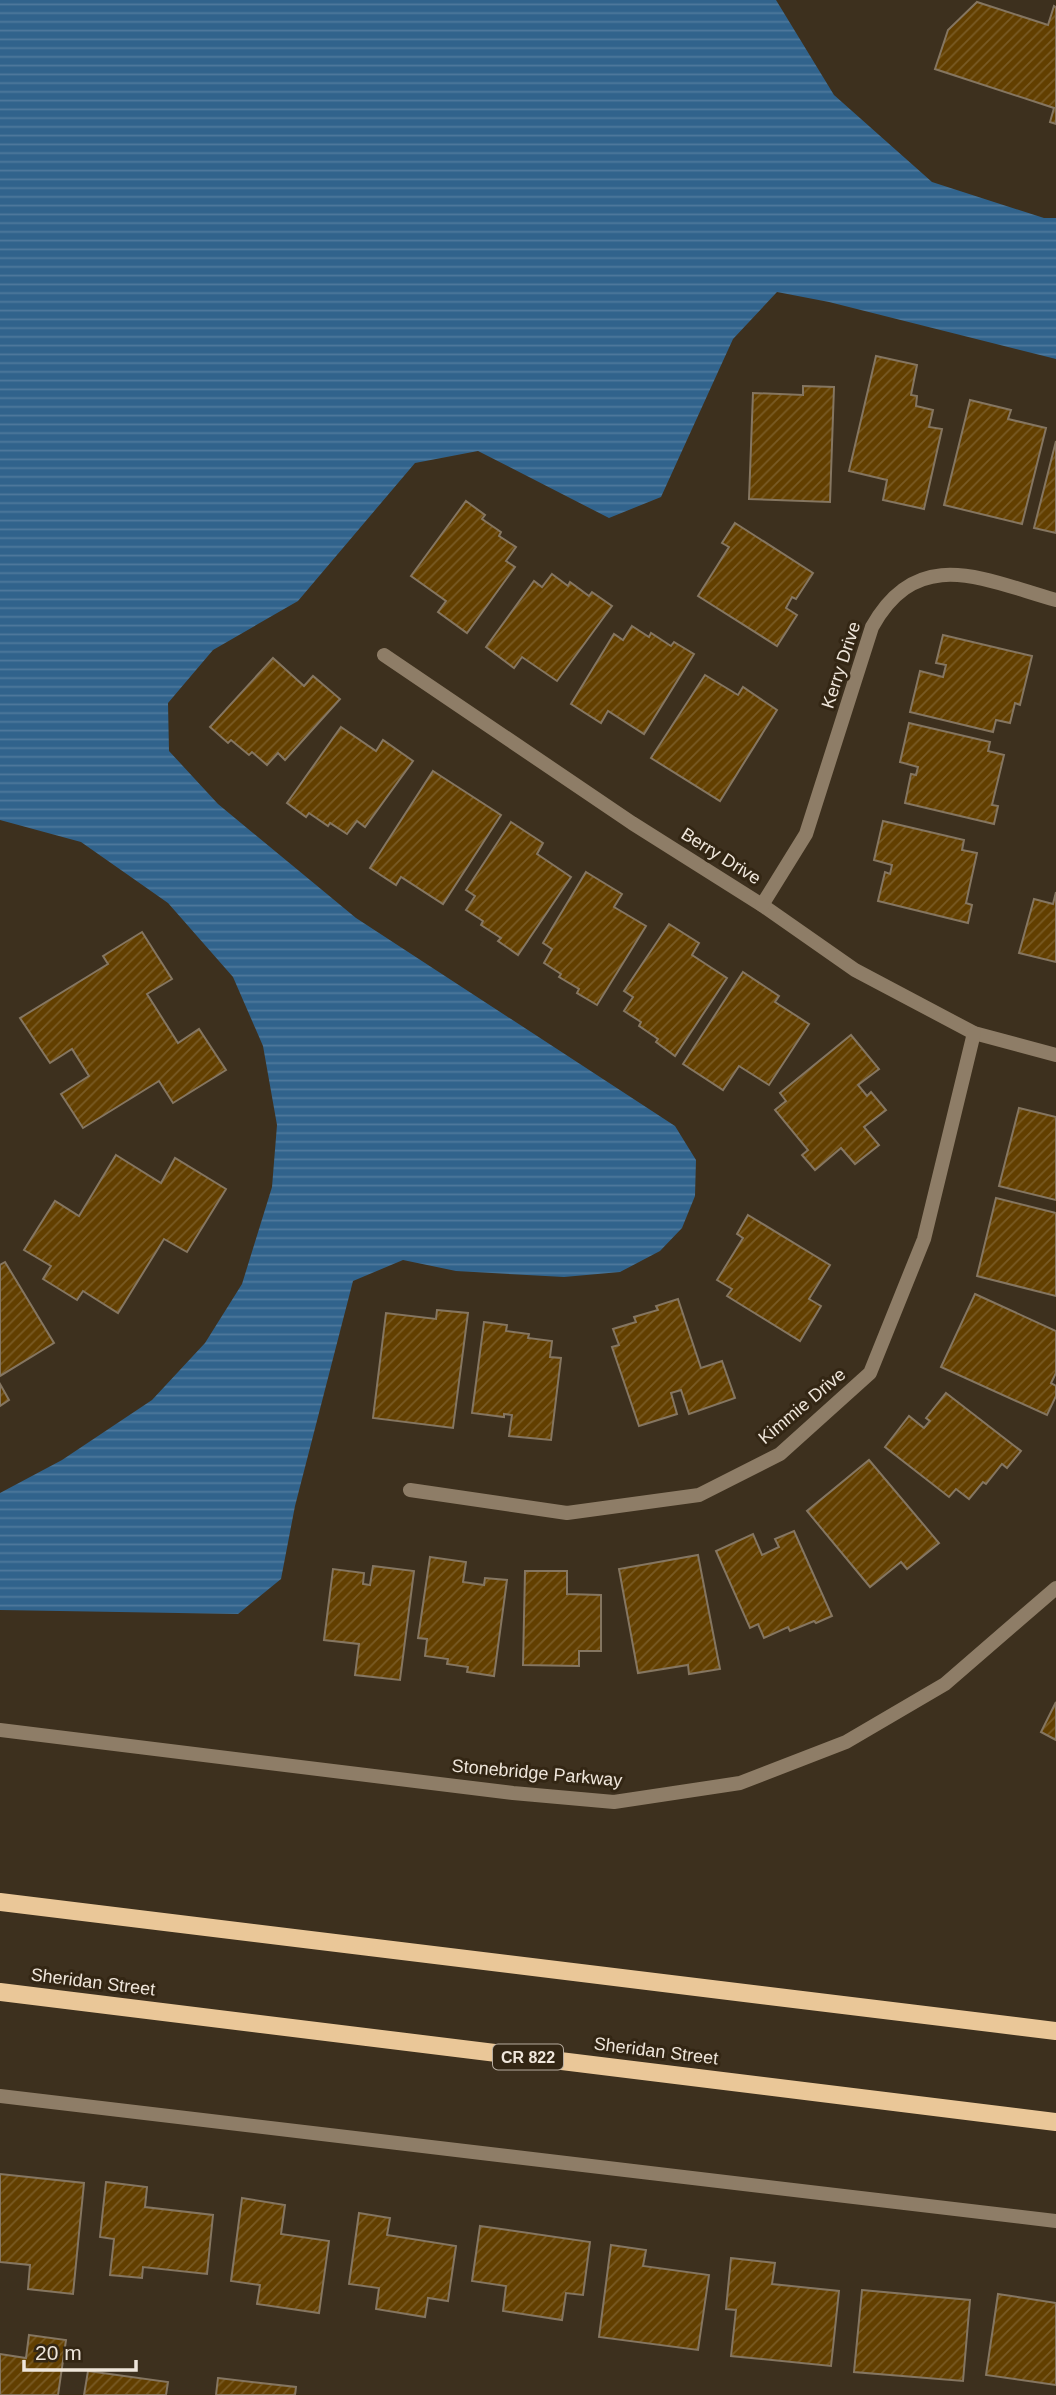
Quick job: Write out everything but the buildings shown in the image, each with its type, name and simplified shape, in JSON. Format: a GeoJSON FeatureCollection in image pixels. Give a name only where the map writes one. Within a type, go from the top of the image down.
{"type":"FeatureCollection","features":[{"type":"Feature","properties":{"kind":"main road"},"geometry":{"type":"LineString","coordinates":[[0,1902],[1056,2031]]}},
{"type":"Feature","properties":{"kind":"main road","name":"Sheridan Street"},"geometry":{"type":"LineString","coordinates":[[0,1992],[1056,2122]]}},
{"type":"Feature","properties":{"kind":"street","name":"Kerry Drive"},"geometry":{"type":"LineString","coordinates":[[762,905],[806,834],[872,627],[882,609],[898,592],[919,580],[938,574],[972,577],[1056,600]]}},
{"type":"Feature","properties":{"kind":"street","name":"Berry Drive"},"geometry":{"type":"LineString","coordinates":[[384,655],[632,823],[762,905],[855,970],[974,1033],[1056,1055]]}},
{"type":"Feature","properties":{"kind":"street","name":"Kimmie Drive"},"geometry":{"type":"LineString","coordinates":[[410,1490],[567,1513],[699,1495],[780,1454],[870,1373],[925,1239],[974,1033]]}},
{"type":"Feature","properties":{"kind":"street","name":"Stonebridge Parkway"},"geometry":{"type":"LineString","coordinates":[[0,1730],[499,1791],[614,1802],[740,1783],[846,1742],[945,1684],[1056,1588]]}},
{"type":"Feature","properties":{"kind":"street"},"geometry":{"type":"LineString","coordinates":[[0,2096],[1056,2221]]}},
{"type":"Feature","properties":{"kind":"water"},"geometry":{"type":"Polygon","coordinates":[[[0,0],[776,0],[834,95],[932,182],[1044,218],[1056,218],[1056,359],[829,302],[777,292],[733,339],[661,497],[609,518],[478,451],[415,463],[298,601],[213,650],[168,703],[169,751],[218,804],[356,918],[675,1126],[696,1160],[695,1196],[682,1228],[660,1251],[620,1272],[564,1277],[456,1271],[403,1260],[353,1281],[295,1506],[281,1579],[238,1614],[0,1610],[0,1493],[62,1460],[152,1400],[205,1343],[242,1284],[272,1187],[277,1125],[263,1046],[233,977],[168,903],[81,842],[0,820],[0,0]]]}}]}
